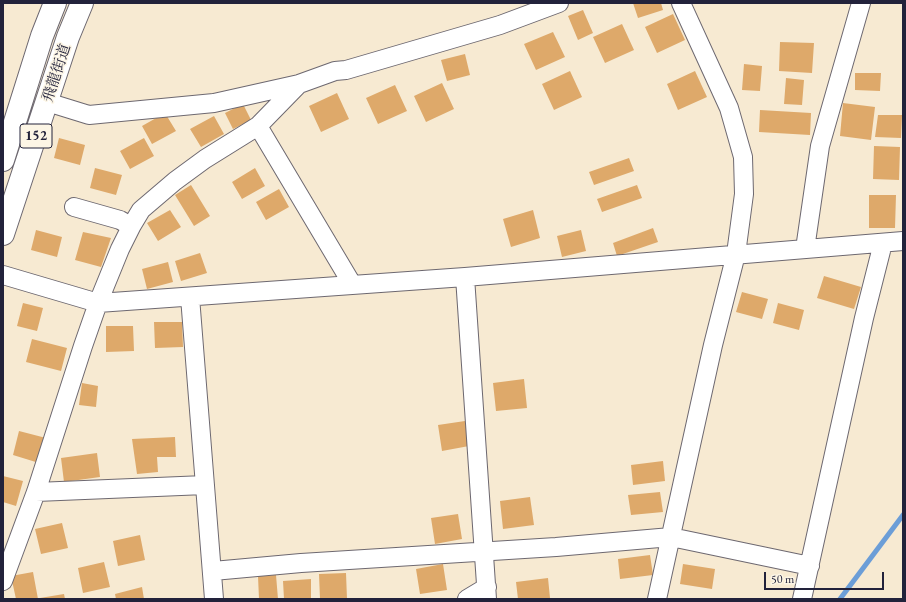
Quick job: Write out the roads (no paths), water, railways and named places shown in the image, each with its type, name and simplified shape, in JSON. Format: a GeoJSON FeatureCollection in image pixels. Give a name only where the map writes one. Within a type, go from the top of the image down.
{"type":"FeatureCollection","features":[{"type":"Feature","properties":{"kind":"highway","name":"飛龍街道"},"geometry":{"type":"LineString","coordinates":[[3,160],[42,36],[55,3]]}},
{"type":"Feature","properties":{"kind":"highway","name":"飛龍街道"},"geometry":{"type":"LineString","coordinates":[[3,234],[68,38],[82,3]]}},
{"type":"Feature","properties":{"kind":"street"},"geometry":{"type":"LineString","coordinates":[[47,102],[89,115],[214,103],[299,84],[335,72],[500,25],[560,3]]}},
{"type":"Feature","properties":{"kind":"street"},"geometry":{"type":"LineString","coordinates":[[657,599],[712,352],[736,254],[744,194],[743,157],[729,108],[681,3]]}},
{"type":"Feature","properties":{"kind":"street"},"geometry":{"type":"LineString","coordinates":[[805,249],[820,146],[861,3]]}},
{"type":"Feature","properties":{"kind":"street"},"geometry":{"type":"LineString","coordinates":[[3,581],[36,492],[98,303],[120,249],[141,210],[175,180],[205,159],[258,126],[299,84]]}},
{"type":"Feature","properties":{"kind":"street"},"geometry":{"type":"LineString","coordinates":[[258,126],[352,284]]}},
{"type":"Feature","properties":{"kind":"street"},"geometry":{"type":"LineString","coordinates":[[74,207],[120,220],[130,229]]}},
{"type":"Feature","properties":{"kind":"street"},"geometry":{"type":"LineString","coordinates":[[3,276],[98,303],[190,298],[352,284],[465,277],[903,241]]}},
{"type":"Feature","properties":{"kind":"street"},"geometry":{"type":"LineString","coordinates":[[802,599],[864,318],[883,243]]}},
{"type":"Feature","properties":{"kind":"street"},"geometry":{"type":"LineString","coordinates":[[465,277],[487,593],[467,599]]}},
{"type":"Feature","properties":{"kind":"street"},"geometry":{"type":"LineString","coordinates":[[190,298],[214,599]]}},
{"type":"Feature","properties":{"kind":"street"},"geometry":{"type":"LineString","coordinates":[[36,492],[205,485]]}},
{"type":"Feature","properties":{"kind":"street"},"geometry":{"type":"LineString","coordinates":[[212,571],[301,563],[556,547],[671,537],[810,566]]}},
{"type":"Feature","properties":{"kind":"waterway"},"geometry":{"type":"LineString","coordinates":[[840,599],[903,515]]}}]}
